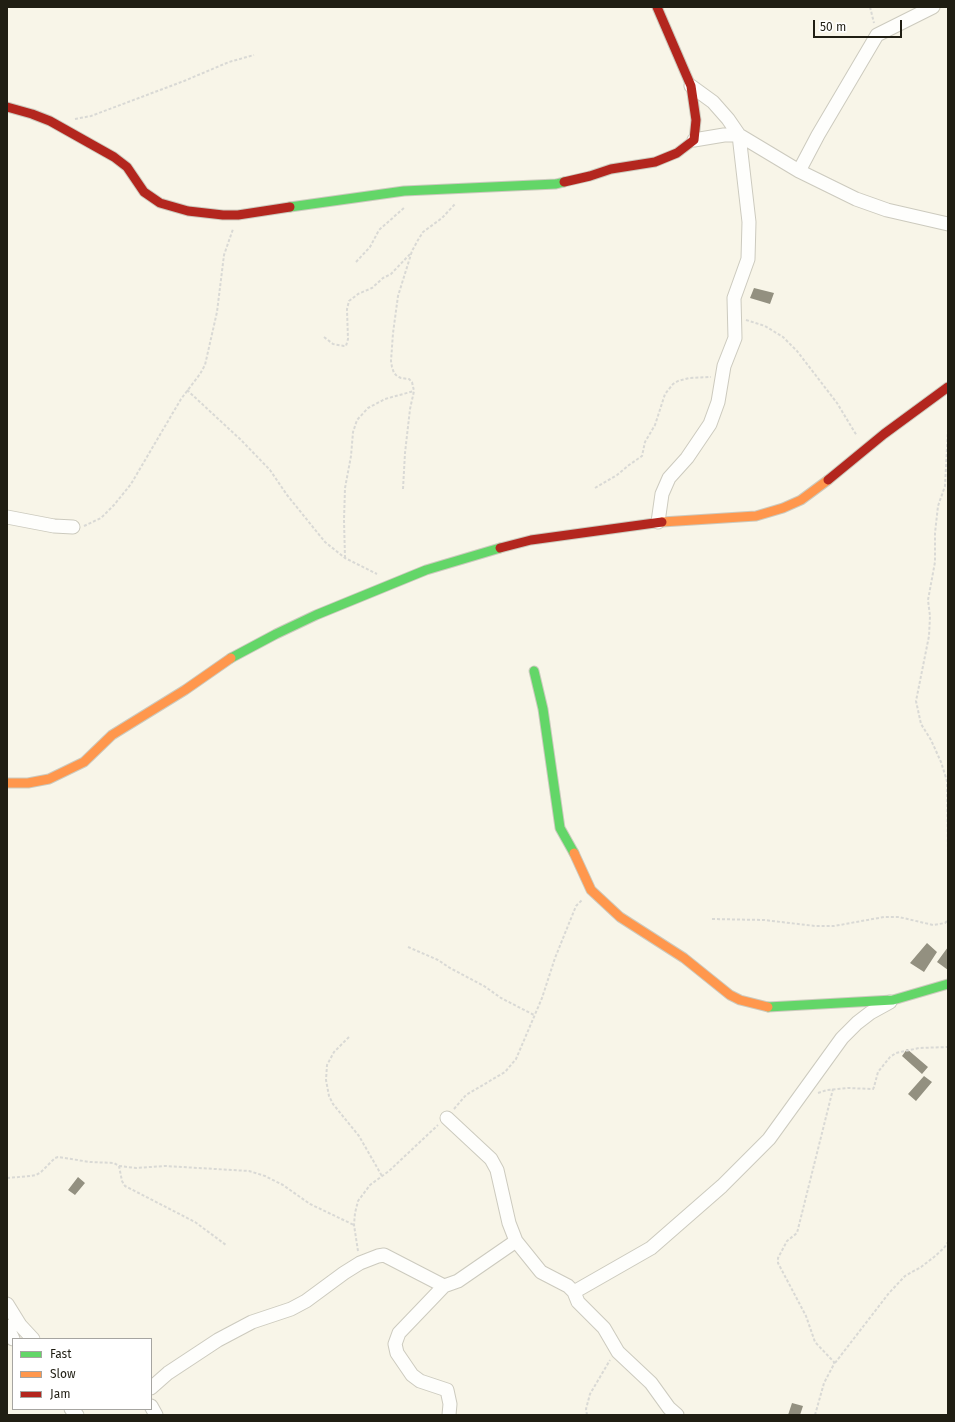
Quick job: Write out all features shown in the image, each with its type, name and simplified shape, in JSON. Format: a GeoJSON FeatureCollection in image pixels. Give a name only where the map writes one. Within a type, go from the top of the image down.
{"type":"FeatureCollection","features":[{"type":"Feature","properties":{"kind":"street"},"geometry":{"type":"LineString","coordinates":[[657,7],[691,86],[696,120],[694,140]]}},
{"type":"Feature","properties":{"kind":"street"},"geometry":{"type":"LineString","coordinates":[[800,171],[818,135],[877,35],[934,7]]}},
{"type":"Feature","properties":{"kind":"street"},"geometry":{"type":"LineString","coordinates":[[691,86],[713,102],[739,134],[800,171],[856,199],[887,210],[948,224]]}},
{"type":"Feature","properties":{"kind":"street"},"geometry":{"type":"LineString","coordinates":[[7,108],[32,114],[60,126],[121,161],[133,173],[144,192],[160,203],[188,211],[223,215],[238,215],[404,191],[556,184],[590,176],[611,169],[666,159],[677,153],[694,140],[739,134]]}},
{"type":"Feature","properties":{"kind":"street"},"geometry":{"type":"LineString","coordinates":[[658,522],[662,494],[669,478],[687,458],[710,424],[718,402],[722,377],[734,338],[734,298],[748,259],[749,242],[749,222],[739,134]]}},
{"type":"Feature","properties":{"kind":"street"},"geometry":{"type":"LineString","coordinates":[[7,783],[28,783],[49,779],[84,762],[112,735],[185,690],[224,663],[316,614],[426,570],[485,551],[531,540],[658,522],[692,522],[756,516],[783,508],[801,500],[814,491],[918,408],[948,388]]}},
{"type":"Feature","properties":{"kind":"street"},"geometry":{"type":"LineString","coordinates":[[7,516],[54,526],[73,527]]}},
{"type":"Feature","properties":{"kind":"street"},"geometry":{"type":"LineString","coordinates":[[534,671],[543,708],[560,828],[591,890],[620,917],[684,958],[730,995],[740,1000],[765,1007],[893,1000],[948,984]]}},
{"type":"Feature","properties":{"kind":"street"},"geometry":{"type":"LineString","coordinates":[[574,1292],[651,1248],[722,1186],[769,1139],[842,1038],[870,1013],[893,1000]]}},
{"type":"Feature","properties":{"kind":"street"},"geometry":{"type":"LineString","coordinates":[[447,1118],[491,1159],[497,1170],[509,1223],[516,1241],[541,1272],[568,1286],[574,1292],[578,1302],[604,1328],[618,1352],[651,1383],[669,1408],[677,1415]]}},
{"type":"Feature","properties":{"kind":"street"},"geometry":{"type":"LineString","coordinates":[[449,1415],[450,1404],[447,1390],[420,1381],[412,1375],[397,1353],[395,1344],[399,1333],[444,1286],[458,1281],[516,1241]]}},
{"type":"Feature","properties":{"kind":"street"},"geometry":{"type":"LineString","coordinates":[[152,1387],[168,1373],[218,1340],[252,1322],[291,1309],[306,1301],[360,1263],[384,1255],[444,1286]]}},
{"type":"Feature","properties":{"kind":"street"},"geometry":{"type":"LineString","coordinates":[[7,1304],[13,1316],[32,1338]]}},
{"type":"Feature","properties":{"kind":"street"},"geometry":{"type":"LineString","coordinates":[[7,1326],[13,1338]]}},
{"type":"Feature","properties":{"kind":"path"},"geometry":{"type":"LineString","coordinates":[[870,7],[877,35]]}},
{"type":"Feature","properties":{"kind":"path"},"geometry":{"type":"LineString","coordinates":[[60,126],[56,124],[91,116],[184,81],[229,62],[254,55]]}},
{"type":"Feature","properties":{"kind":"path"},"geometry":{"type":"LineString","coordinates":[[356,262],[370,247],[379,230],[409,202]]}},
{"type":"Feature","properties":{"kind":"path"},"geometry":{"type":"LineString","coordinates":[[324,337],[334,344],[346,346],[348,339],[347,309],[349,301],[358,294],[372,288],[383,278],[391,274],[412,251],[423,232],[442,218],[452,206],[458,202]]}},
{"type":"Feature","properties":{"kind":"path"},"geometry":{"type":"LineString","coordinates":[[73,527],[86,525],[101,518],[114,505],[138,473],[187,390],[200,374],[205,365],[217,312],[224,255],[238,215]]}},
{"type":"Feature","properties":{"kind":"path"},"geometry":{"type":"LineString","coordinates":[[403,489],[405,453],[410,409],[414,391],[412,382],[409,379],[401,378],[394,373],[391,361],[398,296],[412,251]]}},
{"type":"Feature","properties":{"kind":"path"},"geometry":{"type":"LineString","coordinates":[[734,318],[749,320],[765,326],[783,337],[797,351],[849,420],[865,449]]}},
{"type":"Feature","properties":{"kind":"path"},"geometry":{"type":"LineString","coordinates":[[595,488],[617,475],[642,456],[645,442],[655,425],[665,394],[673,384],[682,379],[695,377],[722,377]]}},
{"type":"Feature","properties":{"kind":"path"},"geometry":{"type":"LineString","coordinates":[[187,390],[270,470],[287,495],[325,542],[345,558],[377,574]]}},
{"type":"Feature","properties":{"kind":"path"},"geometry":{"type":"LineString","coordinates":[[345,558],[345,488],[351,456],[353,432],[357,420],[368,408],[385,399],[414,391]]}},
{"type":"Feature","properties":{"kind":"path"},"geometry":{"type":"LineString","coordinates":[[948,430],[945,486],[938,506],[935,533],[936,562],[928,600],[930,616],[928,636],[916,701],[921,724],[931,740],[941,762],[947,781],[948,855]]}},
{"type":"Feature","properties":{"kind":"path"},"geometry":{"type":"LineString","coordinates":[[360,1263],[354,1225],[358,1201],[370,1185],[389,1171],[447,1118],[466,1095],[505,1072],[512,1064],[534,1015],[576,906],[591,890]]}},
{"type":"Feature","properties":{"kind":"path"},"geometry":{"type":"LineString","coordinates":[[712,918],[764,920],[815,926],[834,926],[884,917],[913,919],[933,925],[945,923],[948,920]]}},
{"type":"Feature","properties":{"kind":"path"},"geometry":{"type":"LineString","coordinates":[[408,947],[438,960],[484,986],[501,998],[534,1015]]}},
{"type":"Feature","properties":{"kind":"path"},"geometry":{"type":"LineString","coordinates":[[349,1037],[334,1052],[326,1065],[326,1080],[329,1096],[333,1104],[359,1136],[382,1176]]}},
{"type":"Feature","properties":{"kind":"path"},"geometry":{"type":"LineString","coordinates":[[815,1094],[833,1089],[873,1089],[878,1072],[890,1057],[896,1053],[919,1048],[948,1047]]}},
{"type":"Feature","properties":{"kind":"path"},"geometry":{"type":"LineString","coordinates":[[833,1089],[797,1233],[787,1241],[778,1258],[778,1263],[806,1316],[815,1342],[832,1358],[834,1364]]}},
{"type":"Feature","properties":{"kind":"path"},"geometry":{"type":"LineString","coordinates":[[7,1178],[36,1175],[41,1172],[54,1158],[58,1157],[136,1168],[165,1166],[249,1171],[265,1176],[283,1185],[310,1204],[354,1225]]}},
{"type":"Feature","properties":{"kind":"path"},"geometry":{"type":"LineString","coordinates":[[119,1166],[122,1181],[125,1186],[195,1222],[226,1245]]}},
{"type":"Feature","properties":{"kind":"path"},"geometry":{"type":"LineString","coordinates":[[815,1415],[824,1384],[834,1364],[889,1293],[905,1276],[921,1267],[934,1257],[948,1242]]}},
{"type":"Feature","properties":{"kind":"path"},"geometry":{"type":"LineString","coordinates":[[587,1415],[586,1409],[590,1394],[616,1349]]}},
{"type":"Feature","properties":{"kind":"building"},"geometry":{"type":"Polygon","coordinates":[[[754,288],[774,293],[770,304],[750,298],[754,288]]]}},
{"type":"Feature","properties":{"kind":"building"},"geometry":{"type":"Polygon","coordinates":[[[927,943],[937,952],[924,972],[910,963],[927,943]]]}},
{"type":"Feature","properties":{"kind":"building"},"geometry":{"type":"Polygon","coordinates":[[[948,947],[948,970],[937,962],[948,947]]]}},
{"type":"Feature","properties":{"kind":"building"},"geometry":{"type":"Polygon","coordinates":[[[907,1049],[928,1067],[922,1074],[902,1056],[907,1049]]]}},
{"type":"Feature","properties":{"kind":"building"},"geometry":{"type":"Polygon","coordinates":[[[924,1076],[932,1082],[916,1101],[908,1094],[924,1076]]]}},
{"type":"Feature","properties":{"kind":"building"},"geometry":{"type":"Polygon","coordinates":[[[78,1177],[85,1183],[75,1195],[68,1190],[78,1177]]]}},
{"type":"Feature","properties":{"kind":"building"},"geometry":{"type":"Polygon","coordinates":[[[792,1403],[803,1406],[800,1415],[788,1415],[792,1403]]]}},
{"type":"Feature","properties":{"kind":"traffic: fast"},"geometry":{"type":"LineString","coordinates":[[290,207],[404,191],[556,184],[564,182]]}},
{"type":"Feature","properties":{"kind":"traffic: fast"},"geometry":{"type":"LineString","coordinates":[[231,658],[316,615],[426,570],[500,548]]}},
{"type":"Feature","properties":{"kind":"traffic: fast"},"geometry":{"type":"LineString","coordinates":[[534,671],[543,709],[560,828],[574,853]]}},
{"type":"Feature","properties":{"kind":"traffic: fast"},"geometry":{"type":"LineString","coordinates":[[768,1007],[893,1000],[948,984]]}},
{"type":"Feature","properties":{"kind":"traffic: slow"},"geometry":{"type":"LineString","coordinates":[[662,522],[756,516],[783,508],[801,500],[828,480]]}},
{"type":"Feature","properties":{"kind":"traffic: slow"},"geometry":{"type":"LineString","coordinates":[[7,783],[28,783],[49,779],[84,762],[112,735],[185,690],[231,658]]}},
{"type":"Feature","properties":{"kind":"traffic: slow"},"geometry":{"type":"LineString","coordinates":[[574,853],[591,890],[620,917],[684,958],[730,995],[740,1000],[768,1007]]}},
{"type":"Feature","properties":{"kind":"traffic: jam"},"geometry":{"type":"LineString","coordinates":[[564,182],[611,169],[655,162],[677,153],[694,140],[696,120],[691,86],[657,7]]}},
{"type":"Feature","properties":{"kind":"traffic: jam"},"geometry":{"type":"LineString","coordinates":[[7,107],[50,121],[114,157],[127,167],[144,192],[160,203],[188,211],[223,215],[238,215],[290,207]]}},
{"type":"Feature","properties":{"kind":"traffic: jam"},"geometry":{"type":"LineString","coordinates":[[828,480],[884,434],[948,387]]}},
{"type":"Feature","properties":{"kind":"traffic: jam"},"geometry":{"type":"LineString","coordinates":[[500,548],[531,540],[662,522]]}}]}
